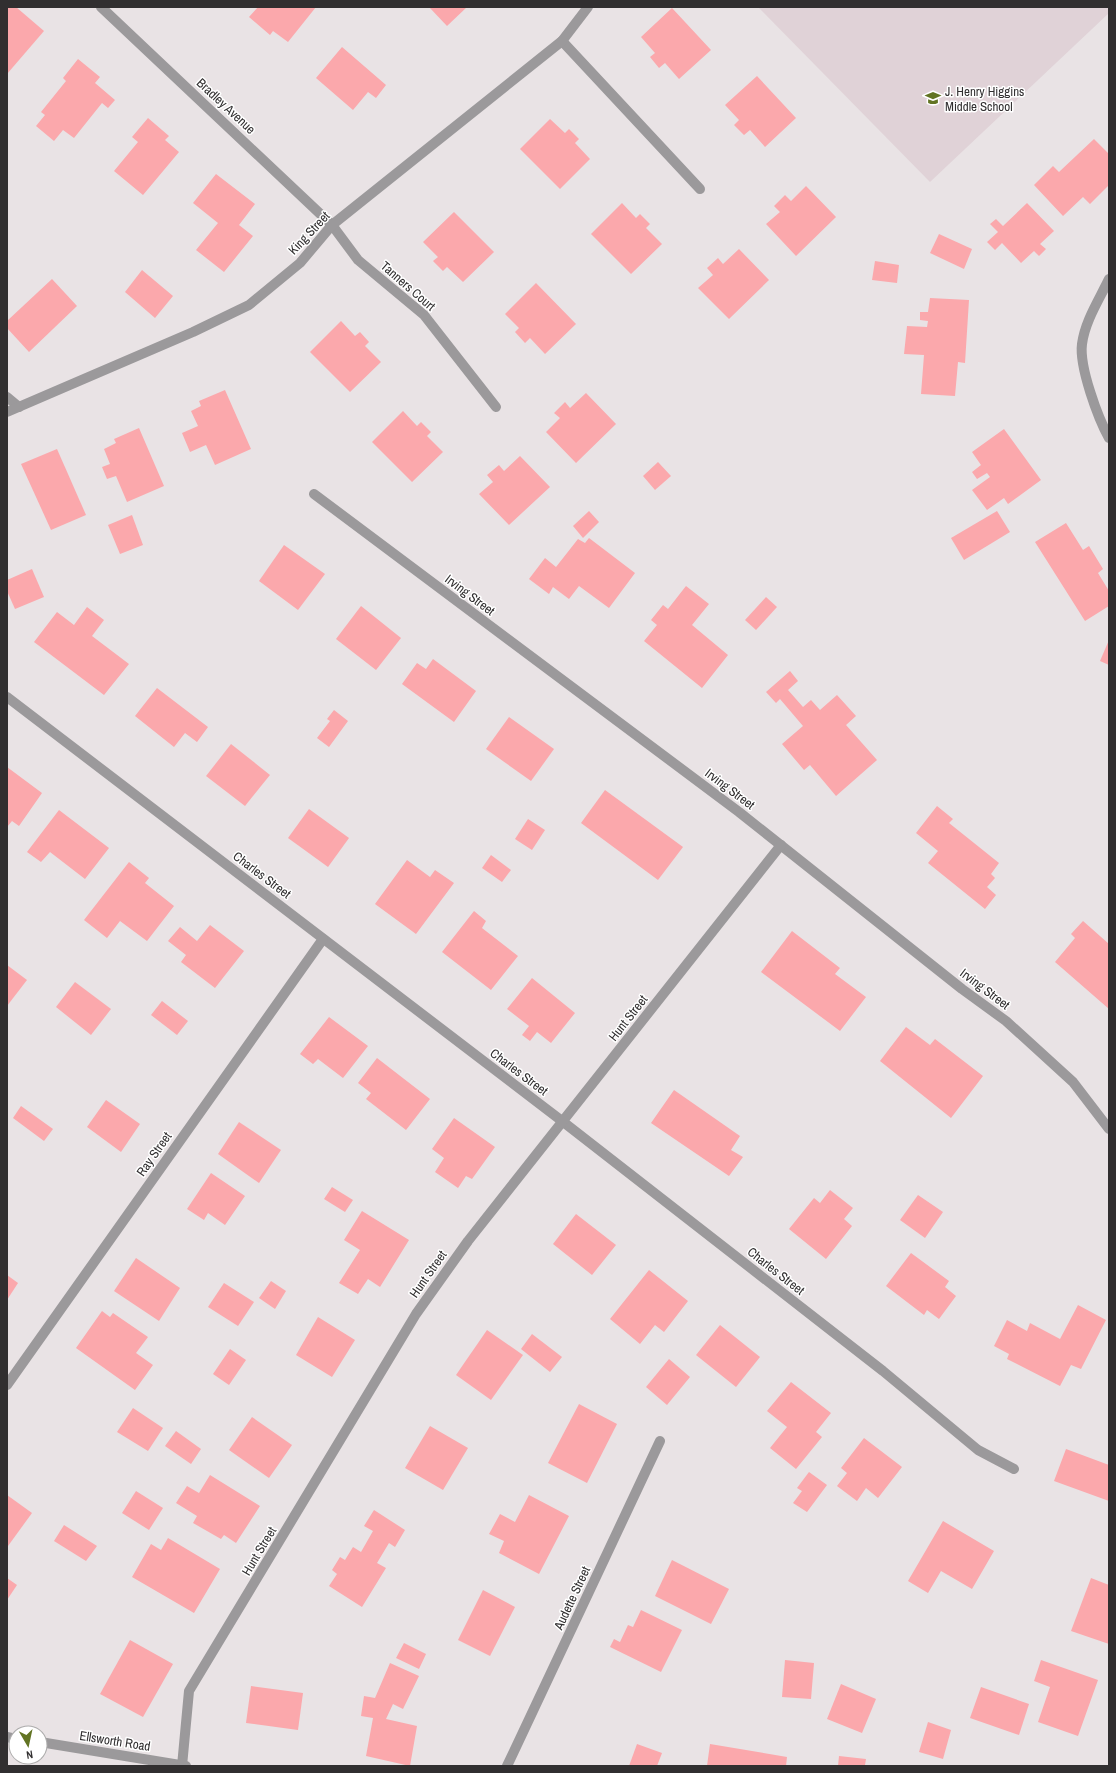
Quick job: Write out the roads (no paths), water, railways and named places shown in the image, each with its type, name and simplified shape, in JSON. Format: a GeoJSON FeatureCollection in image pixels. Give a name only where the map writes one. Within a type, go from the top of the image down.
{"type":"FeatureCollection","features":[{"type":"Feature","properties":{"kind":"street","name":"Bradley Avenue"},"geometry":{"type":"LineString","coordinates":[[101,7],[332,225]]}},
{"type":"Feature","properties":{"kind":"street","name":"King Street"},"geometry":{"type":"LineString","coordinates":[[7,412],[219,321],[249,305],[300,263],[332,225],[562,40],[588,7]]}},
{"type":"Feature","properties":{"kind":"street"},"geometry":{"type":"LineString","coordinates":[[562,40],[700,189]]}},
{"type":"Feature","properties":{"kind":"street","name":"Tanners Court"},"geometry":{"type":"LineString","coordinates":[[332,225],[358,260],[424,315],[496,407]]}},
{"type":"Feature","properties":{"kind":"street"},"geometry":{"type":"LineString","coordinates":[[1108,436],[1086,379],[1082,345],[1092,313],[1109,279]]}},
{"type":"Feature","properties":{"kind":"street"},"geometry":{"type":"LineString","coordinates":[[7,397],[19,407]]}},
{"type":"Feature","properties":{"kind":"street","name":"Irving Street"},"geometry":{"type":"LineString","coordinates":[[314,494],[739,812],[1012,1026],[1073,1082],[1109,1129]]}},
{"type":"Feature","properties":{"kind":"street","name":"Charles Street"},"geometry":{"type":"LineString","coordinates":[[7,697],[562,1121],[883,1371],[978,1450],[1014,1469]]}},
{"type":"Feature","properties":{"kind":"street","name":"Hunt Street"},"geometry":{"type":"LineString","coordinates":[[183,1766],[189,1691],[416,1314],[468,1240],[781,845]]}},
{"type":"Feature","properties":{"kind":"street","name":"Ray Street"},"geometry":{"type":"LineString","coordinates":[[7,1385],[323,939]]}},
{"type":"Feature","properties":{"kind":"street","name":"Audette Street"},"geometry":{"type":"LineString","coordinates":[[507,1766],[660,1441]]}},
{"type":"Feature","properties":{"kind":"street","name":"Ellsworth Road"},"geometry":{"type":"LineString","coordinates":[[48,1743],[183,1766]]}},
{"type":"Feature","properties":{"kind":"place","name":"J. Henry Higgins Middle School"},"geometry":{"type":"Point","coordinates":[933,98]}}]}
